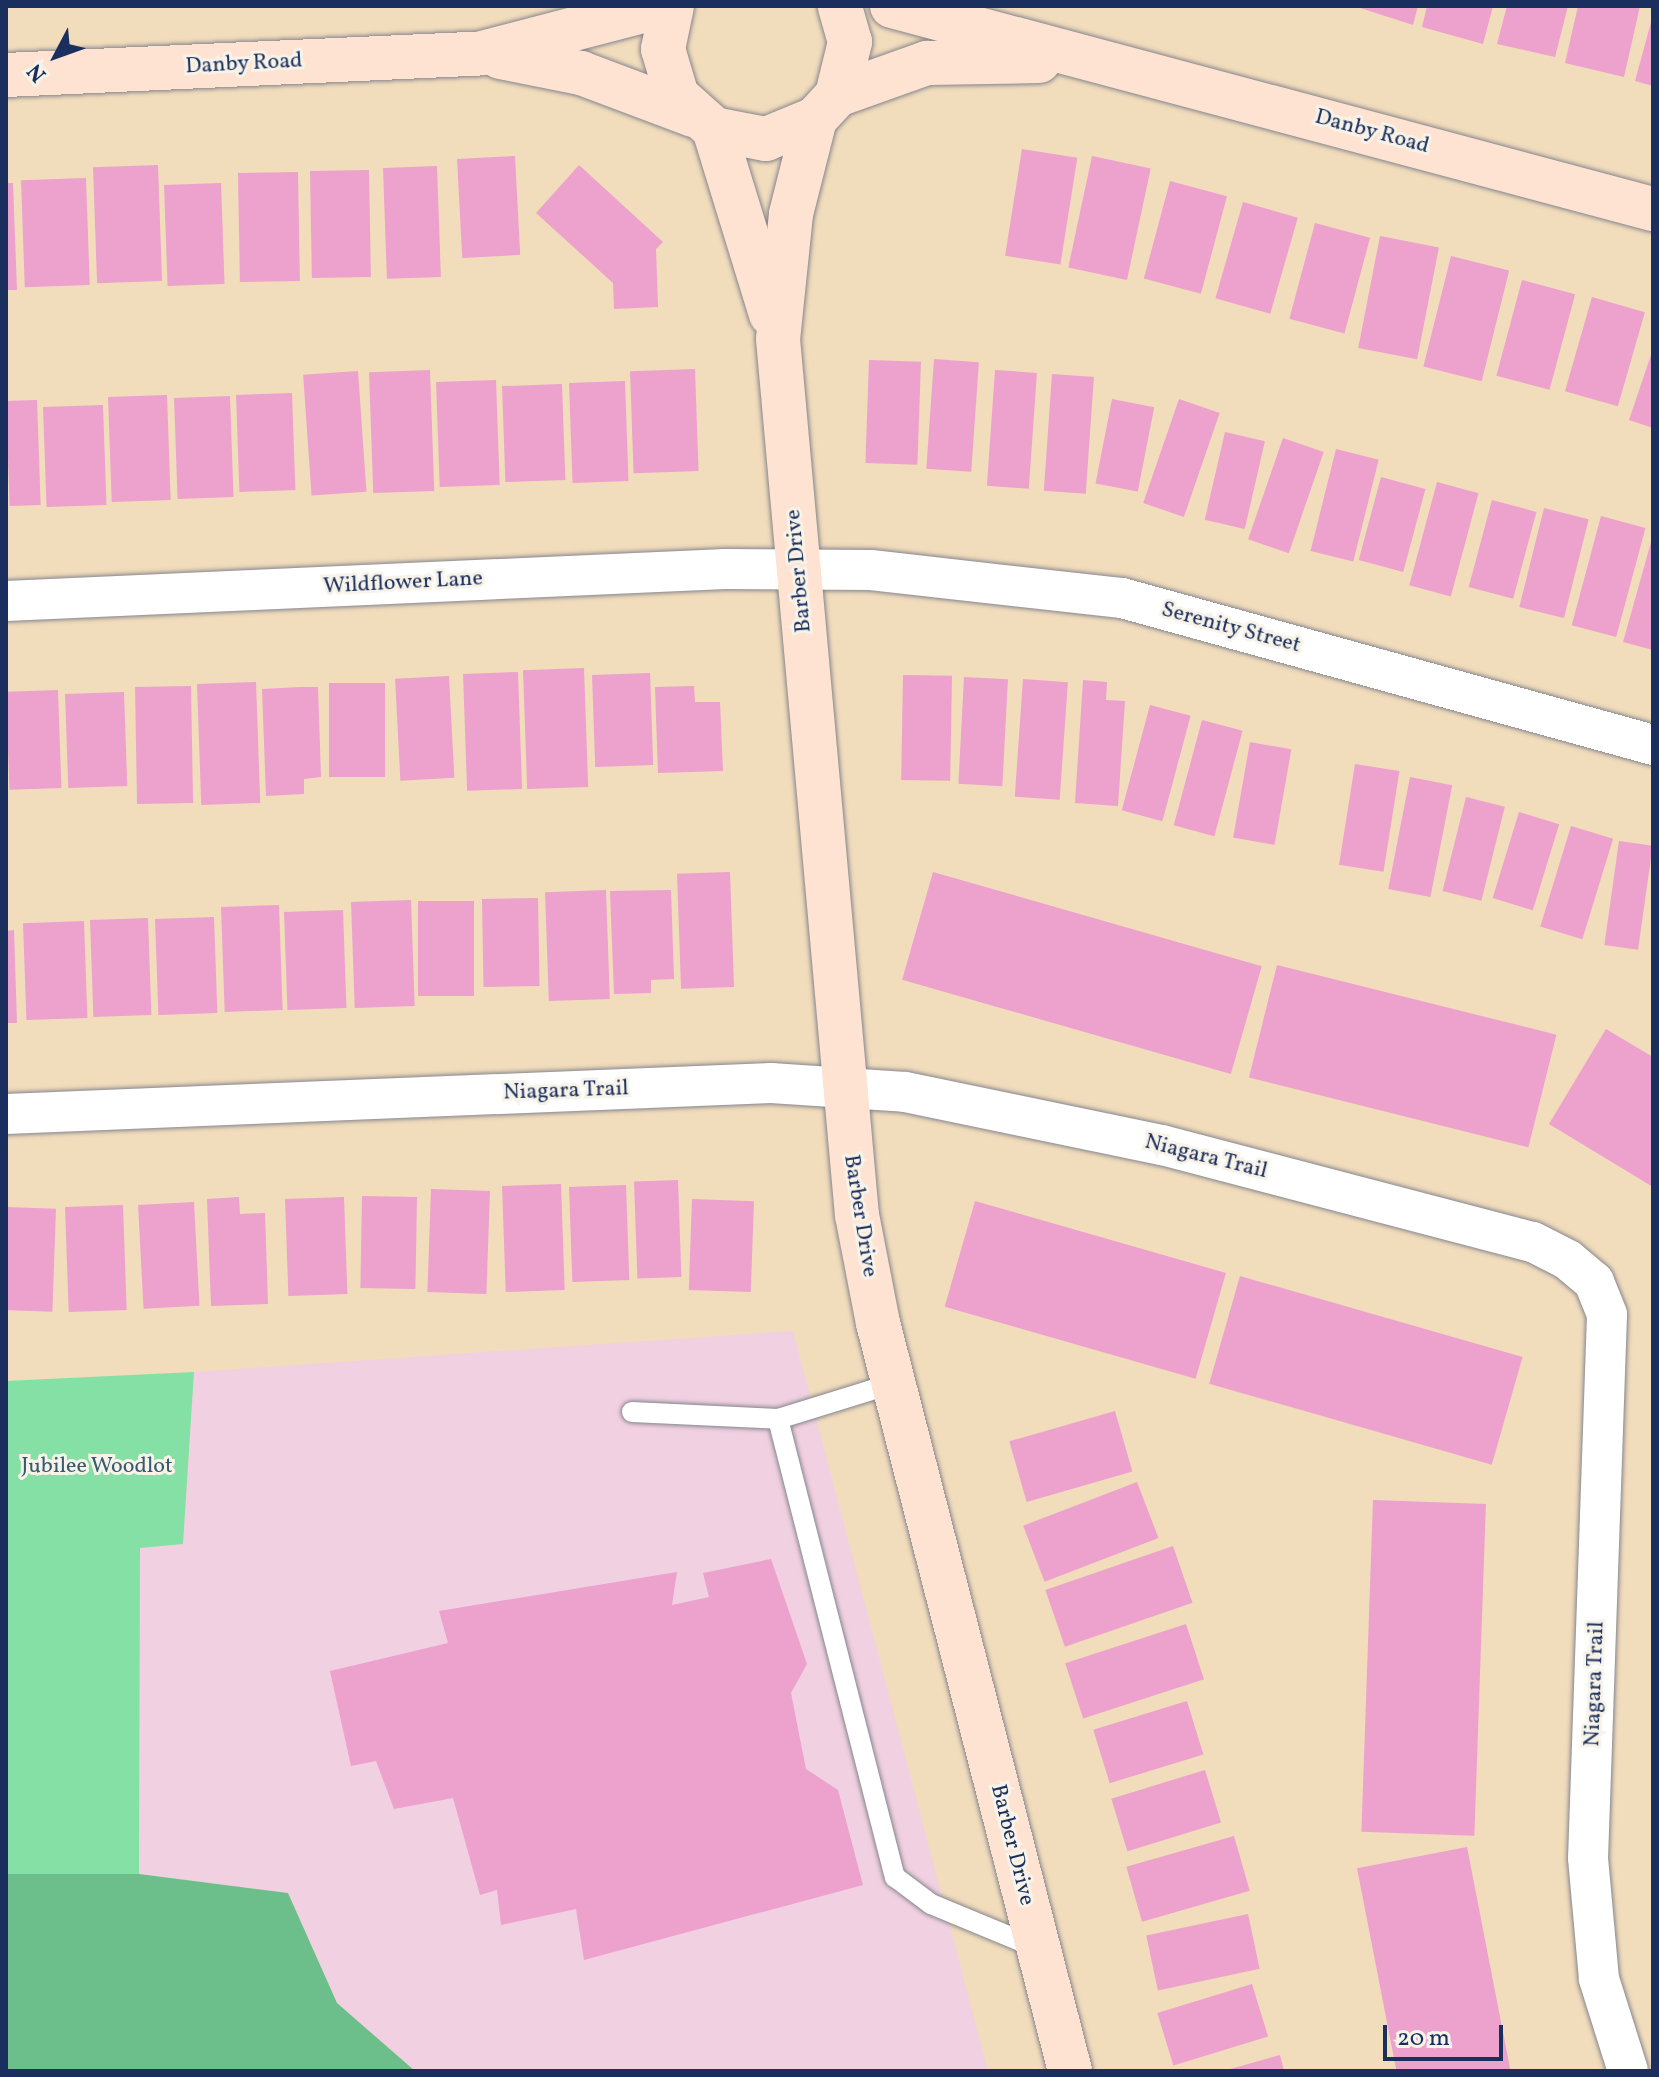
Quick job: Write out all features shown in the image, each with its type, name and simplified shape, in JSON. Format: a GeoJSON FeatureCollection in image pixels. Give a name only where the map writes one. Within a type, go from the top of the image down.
{"type":"FeatureCollection","features":[{"type":"Feature","properties":{"kind":"street","name":"Danby Road"},"geometry":{"type":"LineString","coordinates":[[6,75],[482,53],[662,6]]}},
{"type":"Feature","properties":{"kind":"street","name":"Barber Drive"},"geometry":{"type":"LineString","coordinates":[[672,6],[663,49],[667,74],[703,122],[778,339]]}},
{"type":"Feature","properties":{"kind":"street","name":"Barber Drive"},"geometry":{"type":"LineString","coordinates":[[840,6],[850,42],[791,214],[778,339],[843,1088],[857,1215],[894,1383],[1070,2071]]}},
{"type":"Feature","properties":{"kind":"street","name":"Danby Road"},"geometry":{"type":"LineString","coordinates":[[892,6],[1653,209]]}},
{"type":"Feature","properties":{"kind":"street","name":"Danby Road"},"geometry":{"type":"LineString","coordinates":[[482,53],[581,73],[703,122],[766,139],[826,107],[927,63],[1089,60]]}},
{"type":"Feature","properties":{"kind":"street","name":"Wildflower Lane"},"geometry":{"type":"LineString","coordinates":[[6,601],[799,569]]}},
{"type":"Feature","properties":{"kind":"street","name":"Serenity Street"},"geometry":{"type":"LineString","coordinates":[[799,569],[1122,598],[1653,745]]}},
{"type":"Feature","properties":{"kind":"street","name":"Niagara Trail"},"geometry":{"type":"LineString","coordinates":[[6,1114],[771,1083],[843,1088],[1029,1114],[1244,1166],[1533,1242],[1594,1282],[1607,1315],[1608,1368],[1590,1910],[1599,1979],[1628,2071]]}},
{"type":"Feature","properties":{"kind":"lane"},"geometry":{"type":"LineString","coordinates":[[632,1412],[778,1419],[894,1383]]}},
{"type":"Feature","properties":{"kind":"lane"},"geometry":{"type":"LineString","coordinates":[[778,1419],[895,1877],[931,1904],[1039,1949]]}},
{"type":"Feature","properties":{"kind":"shaded area"},"geometry":{"type":"Polygon","coordinates":[[[793,1331],[988,2071],[415,2071],[337,2003],[288,1893],[139,1874],[140,1547],[183,1543],[194,1372],[793,1331]]]}},
{"type":"Feature","properties":{"kind":"green space","name":"Jubilee Woodlot"},"geometry":{"type":"Polygon","coordinates":[[[194,1372],[183,1544],[140,1548],[139,1874],[6,1874],[6,1381],[194,1372]]]}},
{"type":"Feature","properties":{"kind":"green space"},"geometry":{"type":"Polygon","coordinates":[[[6,1874],[139,1874],[288,1893],[337,2003],[415,2071],[6,2071],[6,1874]]]}},
{"type":"Feature","properties":{"kind":"building"},"geometry":{"type":"Polygon","coordinates":[[[1354,6],[1418,6],[1413,25],[1354,6]]]}},
{"type":"Feature","properties":{"kind":"building"},"geometry":{"type":"Polygon","coordinates":[[[1427,6],[1493,6],[1483,44],[1422,27],[1427,6]]]}},
{"type":"Feature","properties":{"kind":"building"},"geometry":{"type":"Polygon","coordinates":[[[1507,6],[1568,6],[1555,57],[1497,44],[1507,6]]]}},
{"type":"Feature","properties":{"kind":"building"},"geometry":{"type":"Polygon","coordinates":[[[1578,6],[1640,6],[1624,77],[1565,63],[1578,6]]]}},
{"type":"Feature","properties":{"kind":"building"},"geometry":{"type":"Polygon","coordinates":[[[1653,15],[1653,86],[1635,81],[1653,15]]]}},
{"type":"Feature","properties":{"kind":"building"},"geometry":{"type":"Polygon","coordinates":[[[1022,149],[1077,158],[1060,264],[1005,256],[1022,149]]]}},
{"type":"Feature","properties":{"kind":"building"},"geometry":{"type":"Polygon","coordinates":[[[515,156],[520,255],[462,258],[457,159],[515,156]]]}},
{"type":"Feature","properties":{"kind":"building"},"geometry":{"type":"Polygon","coordinates":[[[1092,156],[1151,168],[1127,280],[1068,268],[1092,156]]]}},
{"type":"Feature","properties":{"kind":"building"},"geometry":{"type":"Polygon","coordinates":[[[158,165],[162,281],[97,283],[93,167],[158,165]]]}},
{"type":"Feature","properties":{"kind":"building"},"geometry":{"type":"Polygon","coordinates":[[[579,165],[663,242],[656,249],[658,307],[614,309],[613,283],[536,213],[579,165]]]}},
{"type":"Feature","properties":{"kind":"building"},"geometry":{"type":"Polygon","coordinates":[[[437,166],[441,277],[387,279],[383,168],[437,166]]]}},
{"type":"Feature","properties":{"kind":"building"},"geometry":{"type":"Polygon","coordinates":[[[369,170],[371,277],[312,278],[310,171],[369,170]]]}},
{"type":"Feature","properties":{"kind":"building"},"geometry":{"type":"Polygon","coordinates":[[[298,172],[300,281],[240,282],[238,173],[298,172]]]}},
{"type":"Feature","properties":{"kind":"building"},"geometry":{"type":"Polygon","coordinates":[[[86,178],[90,285],[25,287],[21,180],[86,178]]]}},
{"type":"Feature","properties":{"kind":"building"},"geometry":{"type":"Polygon","coordinates":[[[1170,181],[1227,196],[1201,294],[1144,279],[1170,181]]]}},
{"type":"Feature","properties":{"kind":"building"},"geometry":{"type":"Polygon","coordinates":[[[6,183],[13,183],[17,290],[6,290],[6,183]]]}},
{"type":"Feature","properties":{"kind":"building"},"geometry":{"type":"Polygon","coordinates":[[[221,183],[225,284],[168,286],[164,185],[221,183]]]}},
{"type":"Feature","properties":{"kind":"building"},"geometry":{"type":"Polygon","coordinates":[[[1243,202],[1298,218],[1270,314],[1215,298],[1243,202]]]}},
{"type":"Feature","properties":{"kind":"building"},"geometry":{"type":"Polygon","coordinates":[[[1315,223],[1370,238],[1344,333],[1289,319],[1315,223]]]}},
{"type":"Feature","properties":{"kind":"building"},"geometry":{"type":"Polygon","coordinates":[[[1380,236],[1439,247],[1417,359],[1358,348],[1380,236]]]}},
{"type":"Feature","properties":{"kind":"building"},"geometry":{"type":"Polygon","coordinates":[[[1451,256],[1509,271],[1482,381],[1423,367],[1451,256]]]}},
{"type":"Feature","properties":{"kind":"building"},"geometry":{"type":"Polygon","coordinates":[[[1522,280],[1575,294],[1550,390],[1496,376],[1522,280]]]}},
{"type":"Feature","properties":{"kind":"building"},"geometry":{"type":"Polygon","coordinates":[[[1592,297],[1645,312],[1618,406],[1565,391],[1592,297]]]}},
{"type":"Feature","properties":{"kind":"building"},"geometry":{"type":"Polygon","coordinates":[[[1653,349],[1653,428],[1629,420],[1653,349]]]}},
{"type":"Feature","properties":{"kind":"building"},"geometry":{"type":"Polygon","coordinates":[[[934,359],[979,362],[971,472],[926,469],[934,359]]]}},
{"type":"Feature","properties":{"kind":"building"},"geometry":{"type":"Polygon","coordinates":[[[869,360],[921,362],[917,465],[865,463],[869,360]]]}},
{"type":"Feature","properties":{"kind":"building"},"geometry":{"type":"Polygon","coordinates":[[[695,369],[699,471],[634,473],[630,371],[695,369]]]}},
{"type":"Feature","properties":{"kind":"building"},"geometry":{"type":"Polygon","coordinates":[[[430,370],[434,491],[373,493],[369,372],[430,370]]]}},
{"type":"Feature","properties":{"kind":"building"},"geometry":{"type":"Polygon","coordinates":[[[995,370],[1037,373],[1029,489],[987,486],[995,370]]]}},
{"type":"Feature","properties":{"kind":"building"},"geometry":{"type":"Polygon","coordinates":[[[358,371],[366,492],[312,496],[303,375],[358,371]]]}},
{"type":"Feature","properties":{"kind":"building"},"geometry":{"type":"Polygon","coordinates":[[[1052,374],[1094,377],[1086,494],[1044,491],[1052,374]]]}},
{"type":"Feature","properties":{"kind":"building"},"geometry":{"type":"Polygon","coordinates":[[[496,380],[500,485],[440,487],[436,382],[496,380]]]}},
{"type":"Feature","properties":{"kind":"building"},"geometry":{"type":"Polygon","coordinates":[[[625,381],[628,481],[573,483],[569,383],[625,381]]]}},
{"type":"Feature","properties":{"kind":"building"},"geometry":{"type":"Polygon","coordinates":[[[562,384],[565,480],[505,482],[502,386],[562,384]]]}},
{"type":"Feature","properties":{"kind":"building"},"geometry":{"type":"Polygon","coordinates":[[[292,393],[295,490],[239,492],[236,395],[292,393]]]}},
{"type":"Feature","properties":{"kind":"building"},"geometry":{"type":"Polygon","coordinates":[[[167,395],[171,500],[112,502],[108,397],[167,395]]]}},
{"type":"Feature","properties":{"kind":"building"},"geometry":{"type":"Polygon","coordinates":[[[230,396],[234,497],[178,499],[174,398],[230,396]]]}},
{"type":"Feature","properties":{"kind":"building"},"geometry":{"type":"Polygon","coordinates":[[[1112,399],[1154,407],[1138,492],[1096,483],[1112,399]]]}},
{"type":"Feature","properties":{"kind":"building"},"geometry":{"type":"Polygon","coordinates":[[[1179,399],[1220,413],[1184,517],[1143,503],[1179,399]]]}},
{"type":"Feature","properties":{"kind":"building"},"geometry":{"type":"Polygon","coordinates":[[[37,400],[41,505],[10,506],[6,401],[37,400]]]}},
{"type":"Feature","properties":{"kind":"building"},"geometry":{"type":"Polygon","coordinates":[[[103,405],[106,505],[47,507],[43,407],[103,405]]]}},
{"type":"Feature","properties":{"kind":"building"},"geometry":{"type":"Polygon","coordinates":[[[1225,432],[1265,441],[1245,529],[1205,520],[1225,432]]]}},
{"type":"Feature","properties":{"kind":"building"},"geometry":{"type":"Polygon","coordinates":[[[1283,438],[1324,452],[1289,553],[1248,539],[1283,438]]]}},
{"type":"Feature","properties":{"kind":"building"},"geometry":{"type":"Polygon","coordinates":[[[1336,449],[1379,460],[1353,562],[1311,551],[1336,449]]]}},
{"type":"Feature","properties":{"kind":"building"},"geometry":{"type":"Polygon","coordinates":[[[1381,477],[1425,489],[1403,572],[1359,560],[1381,477]]]}},
{"type":"Feature","properties":{"kind":"building"},"geometry":{"type":"Polygon","coordinates":[[[1437,482],[1479,493],[1451,596],[1409,585],[1437,482]]]}},
{"type":"Feature","properties":{"kind":"building"},"geometry":{"type":"Polygon","coordinates":[[[1492,500],[1536,512],[1513,599],[1469,587],[1492,500]]]}},
{"type":"Feature","properties":{"kind":"building"},"geometry":{"type":"Polygon","coordinates":[[[1544,508],[1589,519],[1564,618],[1519,607],[1544,508]]]}},
{"type":"Feature","properties":{"kind":"building"},"geometry":{"type":"Polygon","coordinates":[[[1601,516],[1645,528],[1616,637],[1572,625],[1601,516]]]}},
{"type":"Feature","properties":{"kind":"building"},"geometry":{"type":"Polygon","coordinates":[[[1653,535],[1653,650],[1623,642],[1653,535]]]}},
{"type":"Feature","properties":{"kind":"building"},"geometry":{"type":"Polygon","coordinates":[[[584,668],[588,787],[527,789],[523,670],[584,668]]]}},
{"type":"Feature","properties":{"kind":"building"},"geometry":{"type":"Polygon","coordinates":[[[518,672],[522,789],[467,791],[463,674],[518,672]]]}},
{"type":"Feature","properties":{"kind":"building"},"geometry":{"type":"Polygon","coordinates":[[[650,673],[653,765],[595,767],[592,675],[650,673]]]}},
{"type":"Feature","properties":{"kind":"building"},"geometry":{"type":"Polygon","coordinates":[[[903,675],[952,676],[950,781],[901,780],[903,675]]]}},
{"type":"Feature","properties":{"kind":"building"},"geometry":{"type":"Polygon","coordinates":[[[449,676],[454,778],[400,781],[395,679],[449,676]]]}},
{"type":"Feature","properties":{"kind":"building"},"geometry":{"type":"Polygon","coordinates":[[[964,677],[1008,679],[1002,786],[958,784],[964,677]]]}},
{"type":"Feature","properties":{"kind":"building"},"geometry":{"type":"Polygon","coordinates":[[[1023,679],[1068,682],[1060,800],[1015,797],[1023,679]]]}},
{"type":"Feature","properties":{"kind":"building"},"geometry":{"type":"Polygon","coordinates":[[[1083,680],[1107,682],[1106,700],[1125,701],[1118,806],[1075,803],[1083,680]]]}},
{"type":"Feature","properties":{"kind":"building"},"geometry":{"type":"Polygon","coordinates":[[[256,682],[260,803],[201,805],[197,684],[256,682]]]}},
{"type":"Feature","properties":{"kind":"building"},"geometry":{"type":"Polygon","coordinates":[[[329,683],[385,683],[385,777],[329,777],[329,683]]]}},
{"type":"Feature","properties":{"kind":"building"},"geometry":{"type":"Polygon","coordinates":[[[191,686],[193,803],[137,804],[135,687],[191,686]]]}},
{"type":"Feature","properties":{"kind":"building"},"geometry":{"type":"Polygon","coordinates":[[[694,686],[695,702],[720,702],[723,771],[658,773],[655,687],[694,686]]]}},
{"type":"Feature","properties":{"kind":"building"},"geometry":{"type":"Polygon","coordinates":[[[318,687],[321,777],[304,779],[304,794],[266,796],[262,689],[318,687]]]}},
{"type":"Feature","properties":{"kind":"building"},"geometry":{"type":"Polygon","coordinates":[[[58,690],[61,788],[9,790],[6,692],[58,690]]]}},
{"type":"Feature","properties":{"kind":"building"},"geometry":{"type":"Polygon","coordinates":[[[124,692],[127,786],[68,788],[65,694],[124,692]]]}},
{"type":"Feature","properties":{"kind":"building"},"geometry":{"type":"Polygon","coordinates":[[[1150,705],[1191,716],[1162,821],[1122,810],[1150,705]]]}},
{"type":"Feature","properties":{"kind":"building"},"geometry":{"type":"Polygon","coordinates":[[[1202,720],[1243,731],[1214,836],[1174,825],[1202,720]]]}},
{"type":"Feature","properties":{"kind":"building"},"geometry":{"type":"Polygon","coordinates":[[[1250,742],[1291,749],[1275,845],[1233,838],[1250,742]]]}},
{"type":"Feature","properties":{"kind":"building"},"geometry":{"type":"Polygon","coordinates":[[[1355,764],[1399,771],[1383,872],[1339,865],[1355,764]]]}},
{"type":"Feature","properties":{"kind":"building"},"geometry":{"type":"Polygon","coordinates":[[[1410,777],[1452,785],[1430,897],[1388,889],[1410,777]]]}},
{"type":"Feature","properties":{"kind":"building"},"geometry":{"type":"Polygon","coordinates":[[[1466,797],[1505,807],[1481,901],[1443,891],[1466,797]]]}},
{"type":"Feature","properties":{"kind":"building"},"geometry":{"type":"Polygon","coordinates":[[[1519,812],[1559,824],[1533,910],[1493,898],[1519,812]]]}},
{"type":"Feature","properties":{"kind":"building"},"geometry":{"type":"Polygon","coordinates":[[[1571,826],[1613,839],[1582,939],[1540,926],[1571,826]]]}},
{"type":"Feature","properties":{"kind":"building"},"geometry":{"type":"Polygon","coordinates":[[[1619,841],[1653,846],[1638,950],[1604,945],[1619,841]]]}},
{"type":"Feature","properties":{"kind":"building"},"geometry":{"type":"Polygon","coordinates":[[[730,872],[734,987],[681,989],[677,874],[730,872]]]}},
{"type":"Feature","properties":{"kind":"building"},"geometry":{"type":"Polygon","coordinates":[[[933,872],[1262,966],[1231,1074],[902,980],[933,872]]]}},
{"type":"Feature","properties":{"kind":"building"},"geometry":{"type":"Polygon","coordinates":[[[606,890],[610,999],[549,1001],[545,892],[606,890]]]}},
{"type":"Feature","properties":{"kind":"building"},"geometry":{"type":"Polygon","coordinates":[[[671,890],[674,979],[651,980],[651,993],[614,994],[610,891],[671,890]]]}},
{"type":"Feature","properties":{"kind":"building"},"geometry":{"type":"Polygon","coordinates":[[[538,898],[540,986],[484,987],[482,899],[538,898]]]}},
{"type":"Feature","properties":{"kind":"building"},"geometry":{"type":"Polygon","coordinates":[[[411,900],[415,1006],[355,1008],[351,902],[411,900]]]}},
{"type":"Feature","properties":{"kind":"building"},"geometry":{"type":"Polygon","coordinates":[[[418,901],[474,901],[474,996],[418,996],[418,901]]]}},
{"type":"Feature","properties":{"kind":"building"},"geometry":{"type":"Polygon","coordinates":[[[279,905],[283,1010],[225,1012],[221,907],[279,905]]]}},
{"type":"Feature","properties":{"kind":"building"},"geometry":{"type":"Polygon","coordinates":[[[343,910],[346,1008],[287,1010],[284,912],[343,910]]]}},
{"type":"Feature","properties":{"kind":"building"},"geometry":{"type":"Polygon","coordinates":[[[214,917],[217,1013],[158,1015],[155,919],[214,917]]]}},
{"type":"Feature","properties":{"kind":"building"},"geometry":{"type":"Polygon","coordinates":[[[148,918],[151,1015],[93,1017],[90,920],[148,918]]]}},
{"type":"Feature","properties":{"kind":"building"},"geometry":{"type":"Polygon","coordinates":[[[84,921],[87,1018],[26,1020],[23,923],[84,921]]]}},
{"type":"Feature","properties":{"kind":"building"},"geometry":{"type":"Polygon","coordinates":[[[14,930],[17,1023],[6,1023],[6,931],[14,930]]]}},
{"type":"Feature","properties":{"kind":"building"},"geometry":{"type":"Polygon","coordinates":[[[1277,965],[1556,1035],[1528,1147],[1249,1078],[1277,965]]]}},
{"type":"Feature","properties":{"kind":"building"},"geometry":{"type":"Polygon","coordinates":[[[1606,1029],[1653,1057],[1653,1187],[1549,1124],[1606,1029]]]}},
{"type":"Feature","properties":{"kind":"building"},"geometry":{"type":"Polygon","coordinates":[[[678,1180],[681,1277],[637,1278],[634,1182],[678,1180]]]}},
{"type":"Feature","properties":{"kind":"building"},"geometry":{"type":"Polygon","coordinates":[[[561,1184],[565,1290],[506,1292],[502,1186],[561,1184]]]}},
{"type":"Feature","properties":{"kind":"building"},"geometry":{"type":"Polygon","coordinates":[[[626,1185],[629,1280],[572,1282],[569,1187],[626,1185]]]}},
{"type":"Feature","properties":{"kind":"building"},"geometry":{"type":"Polygon","coordinates":[[[431,1189],[490,1191],[486,1294],[427,1292],[431,1189]]]}},
{"type":"Feature","properties":{"kind":"building"},"geometry":{"type":"Polygon","coordinates":[[[362,1196],[417,1197],[415,1289],[360,1288],[362,1196]]]}},
{"type":"Feature","properties":{"kind":"building"},"geometry":{"type":"Polygon","coordinates":[[[239,1197],[240,1214],[265,1213],[268,1304],[211,1306],[207,1199],[239,1197]]]}},
{"type":"Feature","properties":{"kind":"building"},"geometry":{"type":"Polygon","coordinates":[[[344,1197],[347,1294],[288,1296],[285,1199],[344,1197]]]}},
{"type":"Feature","properties":{"kind":"building"},"geometry":{"type":"Polygon","coordinates":[[[692,1199],[754,1201],[751,1292],[689,1290],[692,1199]]]}},
{"type":"Feature","properties":{"kind":"building"},"geometry":{"type":"Polygon","coordinates":[[[975,1201],[1226,1273],[1196,1379],[945,1307],[975,1201]]]}},
{"type":"Feature","properties":{"kind":"building"},"geometry":{"type":"Polygon","coordinates":[[[194,1202],[199,1306],[144,1309],[138,1205],[194,1202]]]}},
{"type":"Feature","properties":{"kind":"building"},"geometry":{"type":"Polygon","coordinates":[[[123,1205],[127,1310],[69,1312],[65,1207],[123,1205]]]}},
{"type":"Feature","properties":{"kind":"building"},"geometry":{"type":"Polygon","coordinates":[[[6,1207],[56,1209],[52,1312],[6,1310],[6,1207]]]}},
{"type":"Feature","properties":{"kind":"building"},"geometry":{"type":"Polygon","coordinates":[[[1240,1276],[1523,1357],[1492,1465],[1209,1384],[1240,1276]]]}},
{"type":"Feature","properties":{"kind":"building"},"geometry":{"type":"Polygon","coordinates":[[[1115,1411],[1132,1472],[1027,1502],[1009,1441],[1115,1411]]]}},
{"type":"Feature","properties":{"kind":"building"},"geometry":{"type":"Polygon","coordinates":[[[1137,1482],[1159,1538],[1045,1582],[1023,1526],[1137,1482]]]}},
{"type":"Feature","properties":{"kind":"building"},"geometry":{"type":"Polygon","coordinates":[[[1373,1500],[1486,1504],[1474,1836],[1361,1832],[1373,1500]]]}},
{"type":"Feature","properties":{"kind":"building"},"geometry":{"type":"Polygon","coordinates":[[[1173,1546],[1193,1603],[1065,1647],[1045,1590],[1173,1546]]]}},
{"type":"Feature","properties":{"kind":"building"},"geometry":{"type":"Polygon","coordinates":[[[771,1559],[807,1664],[791,1693],[806,1769],[838,1790],[863,1885],[584,1960],[576,1909],[501,1925],[497,1890],[480,1895],[453,1798],[394,1809],[376,1761],[351,1766],[330,1671],[448,1643],[439,1611],[677,1572],[672,1605],[709,1597],[703,1573],[771,1559]]]}},
{"type":"Feature","properties":{"kind":"building"},"geometry":{"type":"Polygon","coordinates":[[[1186,1624],[1204,1679],[1083,1718],[1065,1663],[1186,1624]]]}},
{"type":"Feature","properties":{"kind":"building"},"geometry":{"type":"Polygon","coordinates":[[[1187,1701],[1203,1755],[1110,1783],[1093,1730],[1187,1701]]]}},
{"type":"Feature","properties":{"kind":"building"},"geometry":{"type":"Polygon","coordinates":[[[1205,1770],[1221,1823],[1127,1851],[1111,1799],[1205,1770]]]}},
{"type":"Feature","properties":{"kind":"building"},"geometry":{"type":"Polygon","coordinates":[[[1234,1836],[1250,1891],[1142,1922],[1126,1867],[1234,1836]]]}},
{"type":"Feature","properties":{"kind":"building"},"geometry":{"type":"Polygon","coordinates":[[[1467,1847],[1511,2071],[1396,2071],[1357,1868],[1467,1847]]]}},
{"type":"Feature","properties":{"kind":"building"},"geometry":{"type":"Polygon","coordinates":[[[1248,1914],[1260,1969],[1158,1990],[1146,1936],[1248,1914]]]}},
{"type":"Feature","properties":{"kind":"building"},"geometry":{"type":"Polygon","coordinates":[[[1252,1984],[1268,2037],[1173,2066],[1157,2013],[1252,1984]]]}},
{"type":"Feature","properties":{"kind":"building"},"geometry":{"type":"Polygon","coordinates":[[[1280,2055],[1284,2071],[1227,2071],[1227,2070],[1280,2055]]]}}]}
